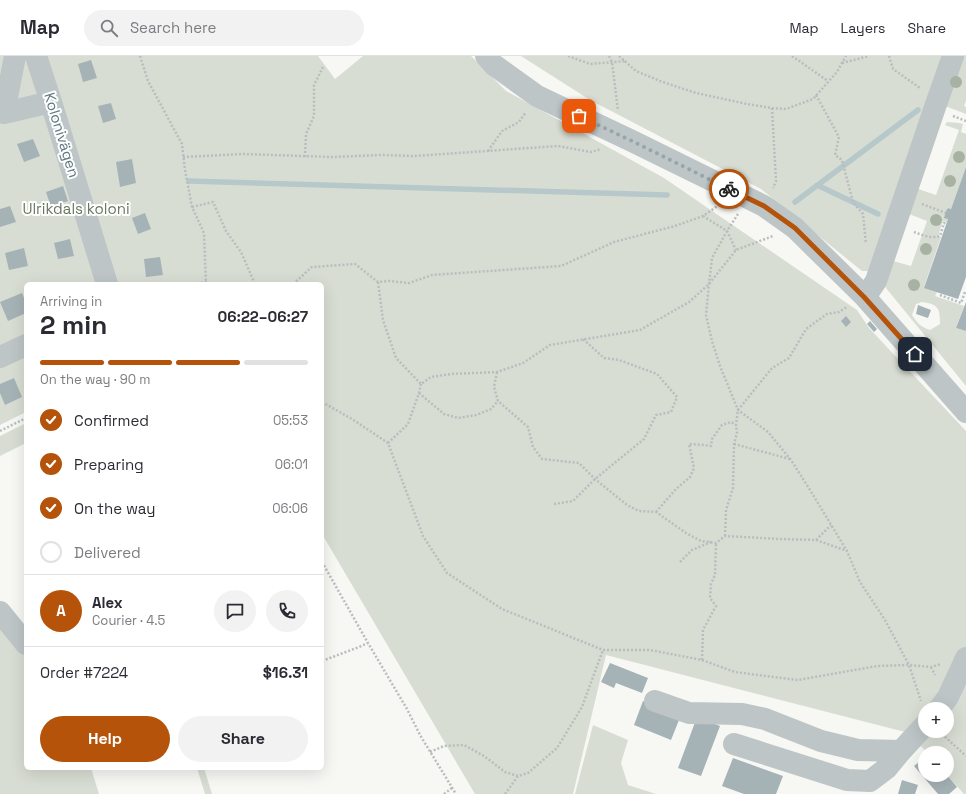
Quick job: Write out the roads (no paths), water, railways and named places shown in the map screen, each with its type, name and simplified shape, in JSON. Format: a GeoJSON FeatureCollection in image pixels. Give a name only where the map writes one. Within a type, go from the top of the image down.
{"type":"FeatureCollection","features":[{"type":"Feature","properties":{"kind":"street"},"geometry":{"type":"LineString","coordinates":[[15,56],[4,113],[52,102]]}},
{"type":"Feature","properties":{"kind":"street","name":"Kolonivägen"},"geometry":{"type":"LineString","coordinates":[[36,56],[52,102],[106,282]]}},
{"type":"Feature","properties":{"kind":"street"},"geometry":{"type":"LineString","coordinates":[[486,56],[494,65],[537,96],[749,199],[795,228],[864,297],[966,412]]}},
{"type":"Feature","properties":{"kind":"street"},"geometry":{"type":"LineString","coordinates":[[864,297],[876,281],[953,56]]}},
{"type":"Feature","properties":{"kind":"street"},"geometry":{"type":"LineString","coordinates":[[0,357],[24,346]]}},
{"type":"Feature","properties":{"kind":"street"},"geometry":{"type":"LineString","coordinates":[[0,612],[24,642]]}},
{"type":"Feature","properties":{"kind":"street"},"geometry":{"type":"LineString","coordinates":[[940,702],[948,697],[966,658]]}},
{"type":"Feature","properties":{"kind":"street"},"geometry":{"type":"LineString","coordinates":[[655,701],[690,713],[742,714],[766,719],[821,742],[858,750],[901,751]]}},
{"type":"Feature","properties":{"kind":"street"},"geometry":{"type":"LineString","coordinates":[[734,744],[847,780],[870,781],[887,768],[918,733]]}},
{"type":"Feature","properties":{"kind":"waterway"},"geometry":{"type":"LineString","coordinates":[[795,202],[918,110]]}},
{"type":"Feature","properties":{"kind":"waterway"},"geometry":{"type":"LineString","coordinates":[[189,181],[667,195]]}},
{"type":"Feature","properties":{"kind":"waterway"},"geometry":{"type":"LineString","coordinates":[[817,185],[878,214]]}},
{"type":"Feature","properties":{"kind":"park label","name":"Ulrikdals koloni"},"geometry":{"type":"Point","coordinates":[76,208]}}]}
